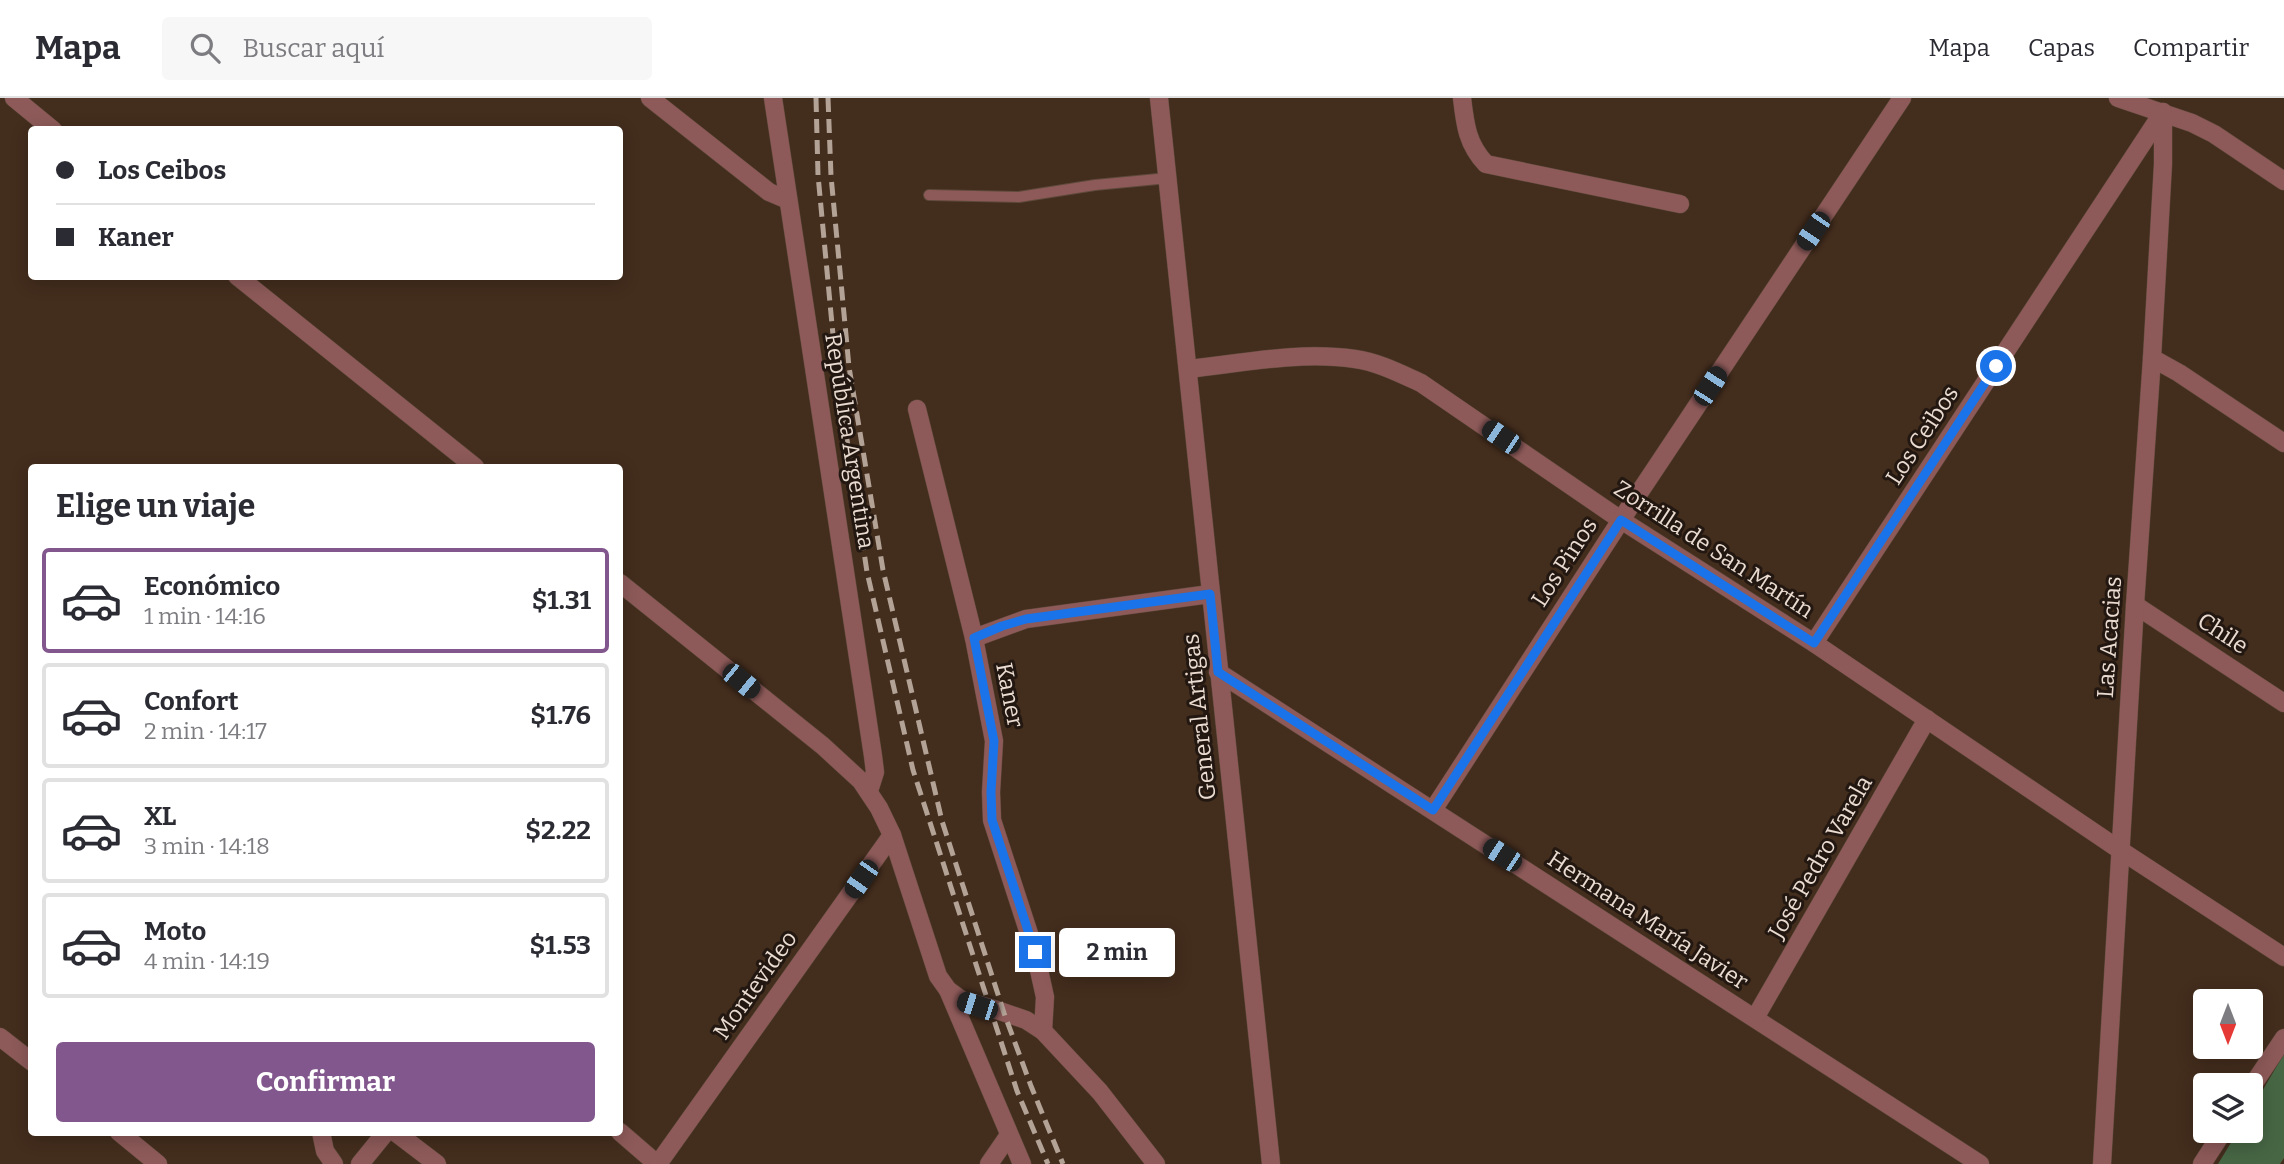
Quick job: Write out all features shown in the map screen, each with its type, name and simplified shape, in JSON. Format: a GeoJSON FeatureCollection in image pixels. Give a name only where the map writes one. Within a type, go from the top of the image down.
{"type":"FeatureCollection","features":[{"type":"Feature","properties":{"kind":"street"},"geometry":{"type":"LineString","coordinates":[[14,98],[48,126]]}},
{"type":"Feature","properties":{"kind":"street"},"geometry":{"type":"LineString","coordinates":[[650,98],[769,192],[788,200]]}},
{"type":"Feature","properties":{"kind":"street","name":"República Argentina"},"geometry":{"type":"LineString","coordinates":[[773,98],[873,756],[875,772],[869,791]]}},
{"type":"Feature","properties":{"kind":"street","name":"General Artigas"},"geometry":{"type":"LineString","coordinates":[[1160,98],[1271,1164]]}},
{"type":"Feature","properties":{"kind":"street"},"geometry":{"type":"LineString","coordinates":[[1462,98],[1471,144],[1486,164],[1680,204]]}},
{"type":"Feature","properties":{"kind":"street","name":"Los Pinos"},"geometry":{"type":"LineString","coordinates":[[1433,810],[1621,520],[1902,98]]}},
{"type":"Feature","properties":{"kind":"street"},"geometry":{"type":"LineString","coordinates":[[2118,98],[2163,112],[2214,134],[2284,181]]}},
{"type":"Feature","properties":{"kind":"street","name":"Las Acacias"},"geometry":{"type":"LineString","coordinates":[[2102,1164],[2164,164],[2163,112]]}},
{"type":"Feature","properties":{"kind":"street","name":"Los Ceibos"},"geometry":{"type":"LineString","coordinates":[[1814,643],[2163,112]]}},
{"type":"Feature","properties":{"kind":"street"},"geometry":{"type":"LineString","coordinates":[[242,280],[471,464]]}},
{"type":"Feature","properties":{"kind":"street","name":"Zorrilla de San Martín"},"geometry":{"type":"LineString","coordinates":[[1188,369],[1286,358],[1327,357],[1358,359],[1422,383],[1621,520],[1814,643],[2120,850],[2284,957]]}},
{"type":"Feature","properties":{"kind":"street"},"geometry":{"type":"LineString","coordinates":[[2152,358],[2284,443]]}},
{"type":"Feature","properties":{"kind":"street","name":"Kaner"},"geometry":{"type":"LineString","coordinates":[[918,409],[974,638],[994,741],[992,820],[1035,952],[1045,997],[1043,1031]]}},
{"type":"Feature","properties":{"kind":"street"},"geometry":{"type":"LineString","coordinates":[[623,585],[823,746],[869,791],[892,835],[938,976],[948,990],[1022,1164]]}},
{"type":"Feature","properties":{"kind":"street"},"geometry":{"type":"LineString","coordinates":[[974,638],[1026,619],[1210,594]]}},
{"type":"Feature","properties":{"kind":"street","name":"Chile"},"geometry":{"type":"LineString","coordinates":[[2135,605],[2284,703]]}},
{"type":"Feature","properties":{"kind":"street","name":"Hermana María Javier"},"geometry":{"type":"LineString","coordinates":[[1218,672],[1980,1164]]}},
{"type":"Feature","properties":{"kind":"street","name":"José Pedro Varela"},"geometry":{"type":"LineString","coordinates":[[1755,1018],[1927,719]]}},
{"type":"Feature","properties":{"kind":"street","name":"Montevideo"},"geometry":{"type":"LineString","coordinates":[[658,1164],[892,835]]}},
{"type":"Feature","properties":{"kind":"street"},"geometry":{"type":"LineString","coordinates":[[948,990],[963,1001],[1026,1020],[1043,1031],[1100,1092],[1156,1164]]}},
{"type":"Feature","properties":{"kind":"street"},"geometry":{"type":"LineString","coordinates":[[0,1037],[28,1059]]}},
{"type":"Feature","properties":{"kind":"street"},"geometry":{"type":"LineString","coordinates":[[2261,1073],[2284,1038]]}},
{"type":"Feature","properties":{"kind":"street"},"geometry":{"type":"LineString","coordinates":[[623,1135],[658,1164]]}},
{"type":"Feature","properties":{"kind":"street"},"geometry":{"type":"LineString","coordinates":[[989,1164],[1009,1135]]}},
{"type":"Feature","properties":{"kind":"street"},"geometry":{"type":"LineString","coordinates":[[124,1136],[158,1164]]}},
{"type":"Feature","properties":{"kind":"street"},"geometry":{"type":"LineString","coordinates":[[322,1136],[325,1152],[334,1164]]}},
{"type":"Feature","properties":{"kind":"street"},"geometry":{"type":"LineString","coordinates":[[360,1164],[383,1136]]}},
{"type":"Feature","properties":{"kind":"street"},"geometry":{"type":"LineString","coordinates":[[400,1136],[437,1164]]}},
{"type":"Feature","properties":{"kind":"street"},"geometry":{"type":"LineString","coordinates":[[2202,1164],[2216,1143]]}},
{"type":"Feature","properties":{"kind":"lane"},"geometry":{"type":"LineString","coordinates":[[929,195],[1019,197],[1095,185],[1168,178]]}},
{"type":"Feature","properties":{"kind":"green space"},"geometry":{"type":"Polygon","coordinates":[[[2284,1054],[2284,1158],[2280,1164],[2218,1164],[2231,1143],[2263,1143],[2263,1090],[2284,1054]]]}},
{"type":"Feature","properties":{"kind":"railway"},"geometry":{"type":"LineString","coordinates":[[816,98],[818,175],[836,367],[867,572],[913,770],[1017,1091],[1048,1164]]}},
{"type":"Feature","properties":{"kind":"railway"},"geometry":{"type":"LineString","coordinates":[[828,98],[831,176],[849,367],[883,570],[942,821],[1004,1013],[1063,1164]]}},
{"type":"Feature","properties":{"kind":"route"},"geometry":{"type":"LineString","coordinates":[[1035,952],[992,820],[994,741],[974,638],[1026,619],[1210,594],[1218,672],[1433,810],[1621,520],[1814,643],[1996,366]]}}]}
